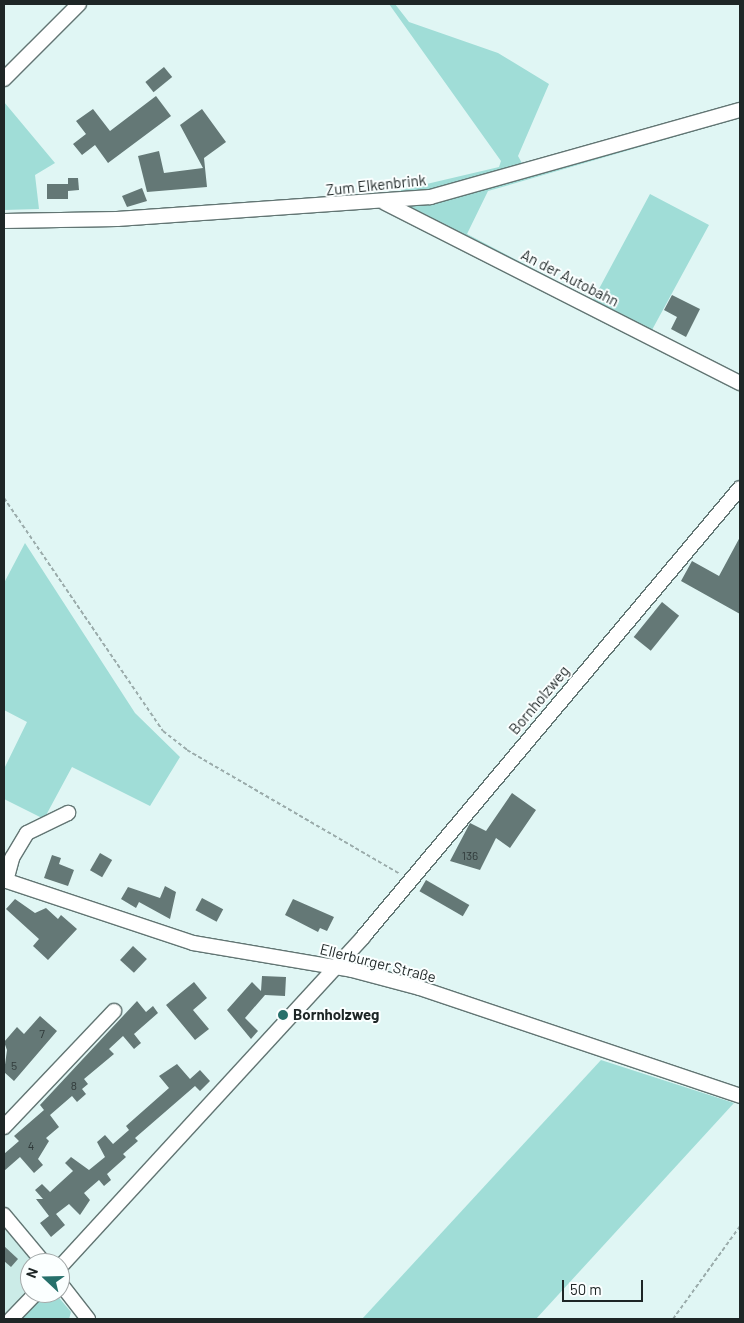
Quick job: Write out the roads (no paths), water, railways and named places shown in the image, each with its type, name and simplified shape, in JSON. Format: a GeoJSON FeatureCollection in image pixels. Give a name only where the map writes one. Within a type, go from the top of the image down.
{"type":"FeatureCollection","features":[{"type":"Feature","properties":{"kind":"street"},"geometry":{"type":"LineString","coordinates":[[4,79],[79,4]]}},
{"type":"Feature","properties":{"kind":"street","name":"Zum Elkenbrink"},"geometry":{"type":"LineString","coordinates":[[4,221],[385,203],[430,196],[740,110]]}},
{"type":"Feature","properties":{"kind":"street"},"geometry":{"type":"LineString","coordinates":[[426,223],[423,206],[430,196]]}},
{"type":"Feature","properties":{"kind":"street","name":"An der Autobahn"},"geometry":{"type":"LineString","coordinates":[[385,203],[740,383]]}},
{"type":"Feature","properties":{"kind":"street","name":"Bornholzweg"},"geometry":{"type":"LineString","coordinates":[[70,1256],[337,967],[740,488]]}},
{"type":"Feature","properties":{"kind":"street"},"geometry":{"type":"LineString","coordinates":[[5,881],[12,858],[27,833],[68,813]]}},
{"type":"Feature","properties":{"kind":"street","name":"Ellerburger Straße"},"geometry":{"type":"LineString","coordinates":[[5,881],[193,943],[337,967],[420,988],[740,1096]]}},
{"type":"Feature","properties":{"kind":"street"},"geometry":{"type":"LineString","coordinates":[[4,1127],[114,1011]]}},
{"type":"Feature","properties":{"kind":"street"},"geometry":{"type":"LineString","coordinates":[[4,1215],[36,1253]]}},
{"type":"Feature","properties":{"kind":"street"},"geometry":{"type":"LineString","coordinates":[[70,1296],[88,1319]]}},
{"type":"Feature","properties":{"kind":"street"},"geometry":{"type":"LineString","coordinates":[[11,1319],[26,1303]]}},
{"type":"Feature","properties":{"kind":"place","name":"Bornholzweg"},"geometry":{"type":"Point","coordinates":[283,1015]}}]}
